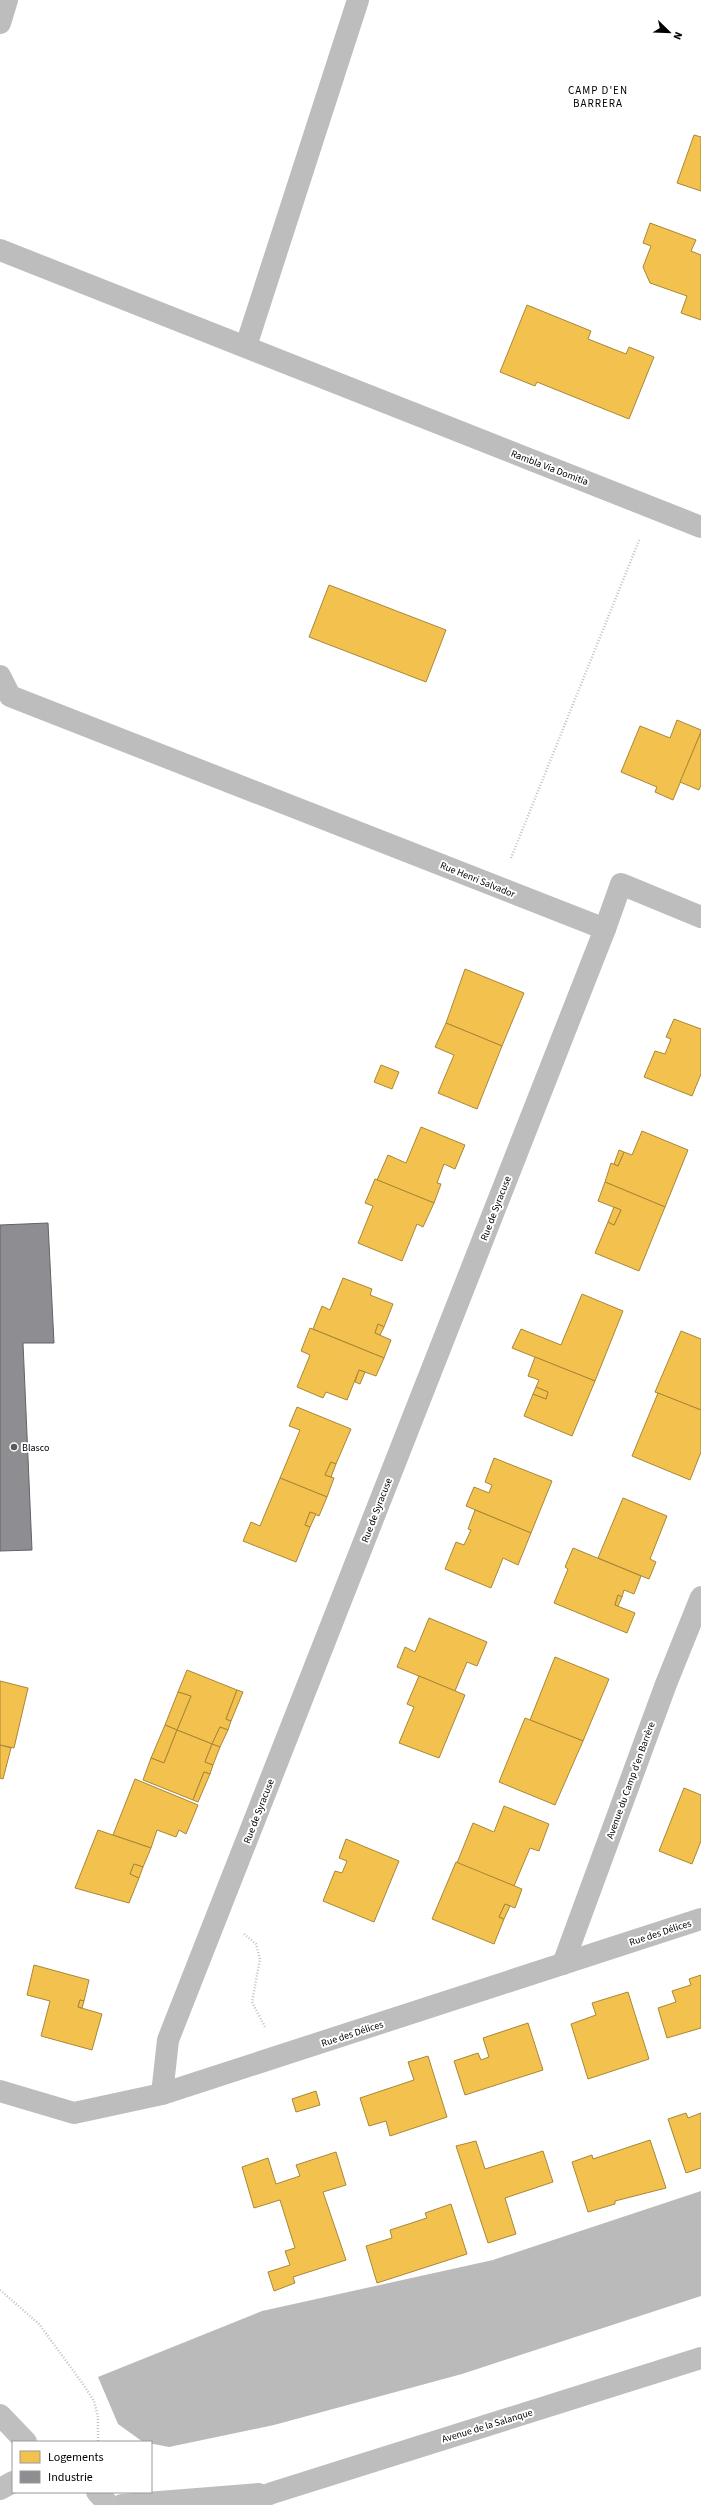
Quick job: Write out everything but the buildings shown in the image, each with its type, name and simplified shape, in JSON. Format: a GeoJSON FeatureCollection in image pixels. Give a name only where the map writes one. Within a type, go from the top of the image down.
{"type":"FeatureCollection","features":[{"type":"Feature","properties":{"kind":"main road"},"geometry":{"type":"LineString","coordinates":[[0,2415],[25,2441]]}},
{"type":"Feature","properties":{"kind":"main road"},"geometry":{"type":"LineString","coordinates":[[98,2493],[109,2505]]}},
{"type":"Feature","properties":{"kind":"street"},"geometry":{"type":"LineString","coordinates":[[0,23],[7,0]]}},
{"type":"Feature","properties":{"kind":"street"},"geometry":{"type":"LineString","coordinates":[[246,346],[358,0]]}},
{"type":"Feature","properties":{"kind":"street","name":"Rambla Via Domitia"},"geometry":{"type":"LineString","coordinates":[[0,250],[701,527]]}},
{"type":"Feature","properties":{"kind":"street","name":"Rue Henri Salvador"},"geometry":{"type":"LineString","coordinates":[[0,676],[10,696],[605,929]]}},
{"type":"Feature","properties":{"kind":"street"},"geometry":{"type":"LineString","coordinates":[[605,929],[621,884],[701,917]]}},
{"type":"Feature","properties":{"kind":"street","name":"Rue de Syracuse"},"geometry":{"type":"LineString","coordinates":[[162,2094],[168,2040],[605,929]]}},
{"type":"Feature","properties":{"kind":"street","name":"Avenue du Camp d'en Barrère"},"geometry":{"type":"LineString","coordinates":[[563,1964],[663,1691],[701,1597]]}},
{"type":"Feature","properties":{"kind":"street","name":"Rue des Délices"},"geometry":{"type":"LineString","coordinates":[[0,2091],[74,2113],[162,2094],[701,1919]]}},
{"type":"Feature","properties":{"kind":"street","name":"Avenue de la Salanque"},"geometry":{"type":"LineString","coordinates":[[243,2505],[272,2493],[701,2358]]}},
{"type":"Feature","properties":{"kind":"street","name":"Avenue de la Salanque"},"geometry":{"type":"LineString","coordinates":[[122,2505],[272,2493]]}},
{"type":"Feature","properties":{"kind":"path"},"geometry":{"type":"LineString","coordinates":[[500,887],[635,549],[653,508]]}},
{"type":"Feature","properties":{"kind":"path"},"geometry":{"type":"LineString","coordinates":[[215,1920],[239,1931],[256,1944],[260,1960],[252,2002],[279,2056]]}},
{"type":"Feature","properties":{"kind":"path"},"geometry":{"type":"LineString","coordinates":[[0,2290],[39,2324],[83,2384],[94,2401],[98,2417],[98,2441]]}},
{"type":"Feature","properties":{"kind":"shaded area"},"geometry":{"type":"Polygon","coordinates":[[[701,2191],[701,2296],[462,2374],[274,2425],[169,2447],[152,2444],[152,2441],[142,2441],[118,2424],[98,2377],[262,2311],[493,2260],[701,2191]]]}},
{"type":"Feature","properties":{"kind":"place","name":"Blasco"},"geometry":{"type":"Point","coordinates":[14,1447]}},
{"type":"Feature","properties":{"kind":"district","name":"CAMP D'EN BARRERA"},"geometry":{"type":"Point","coordinates":[598,96]}}]}
